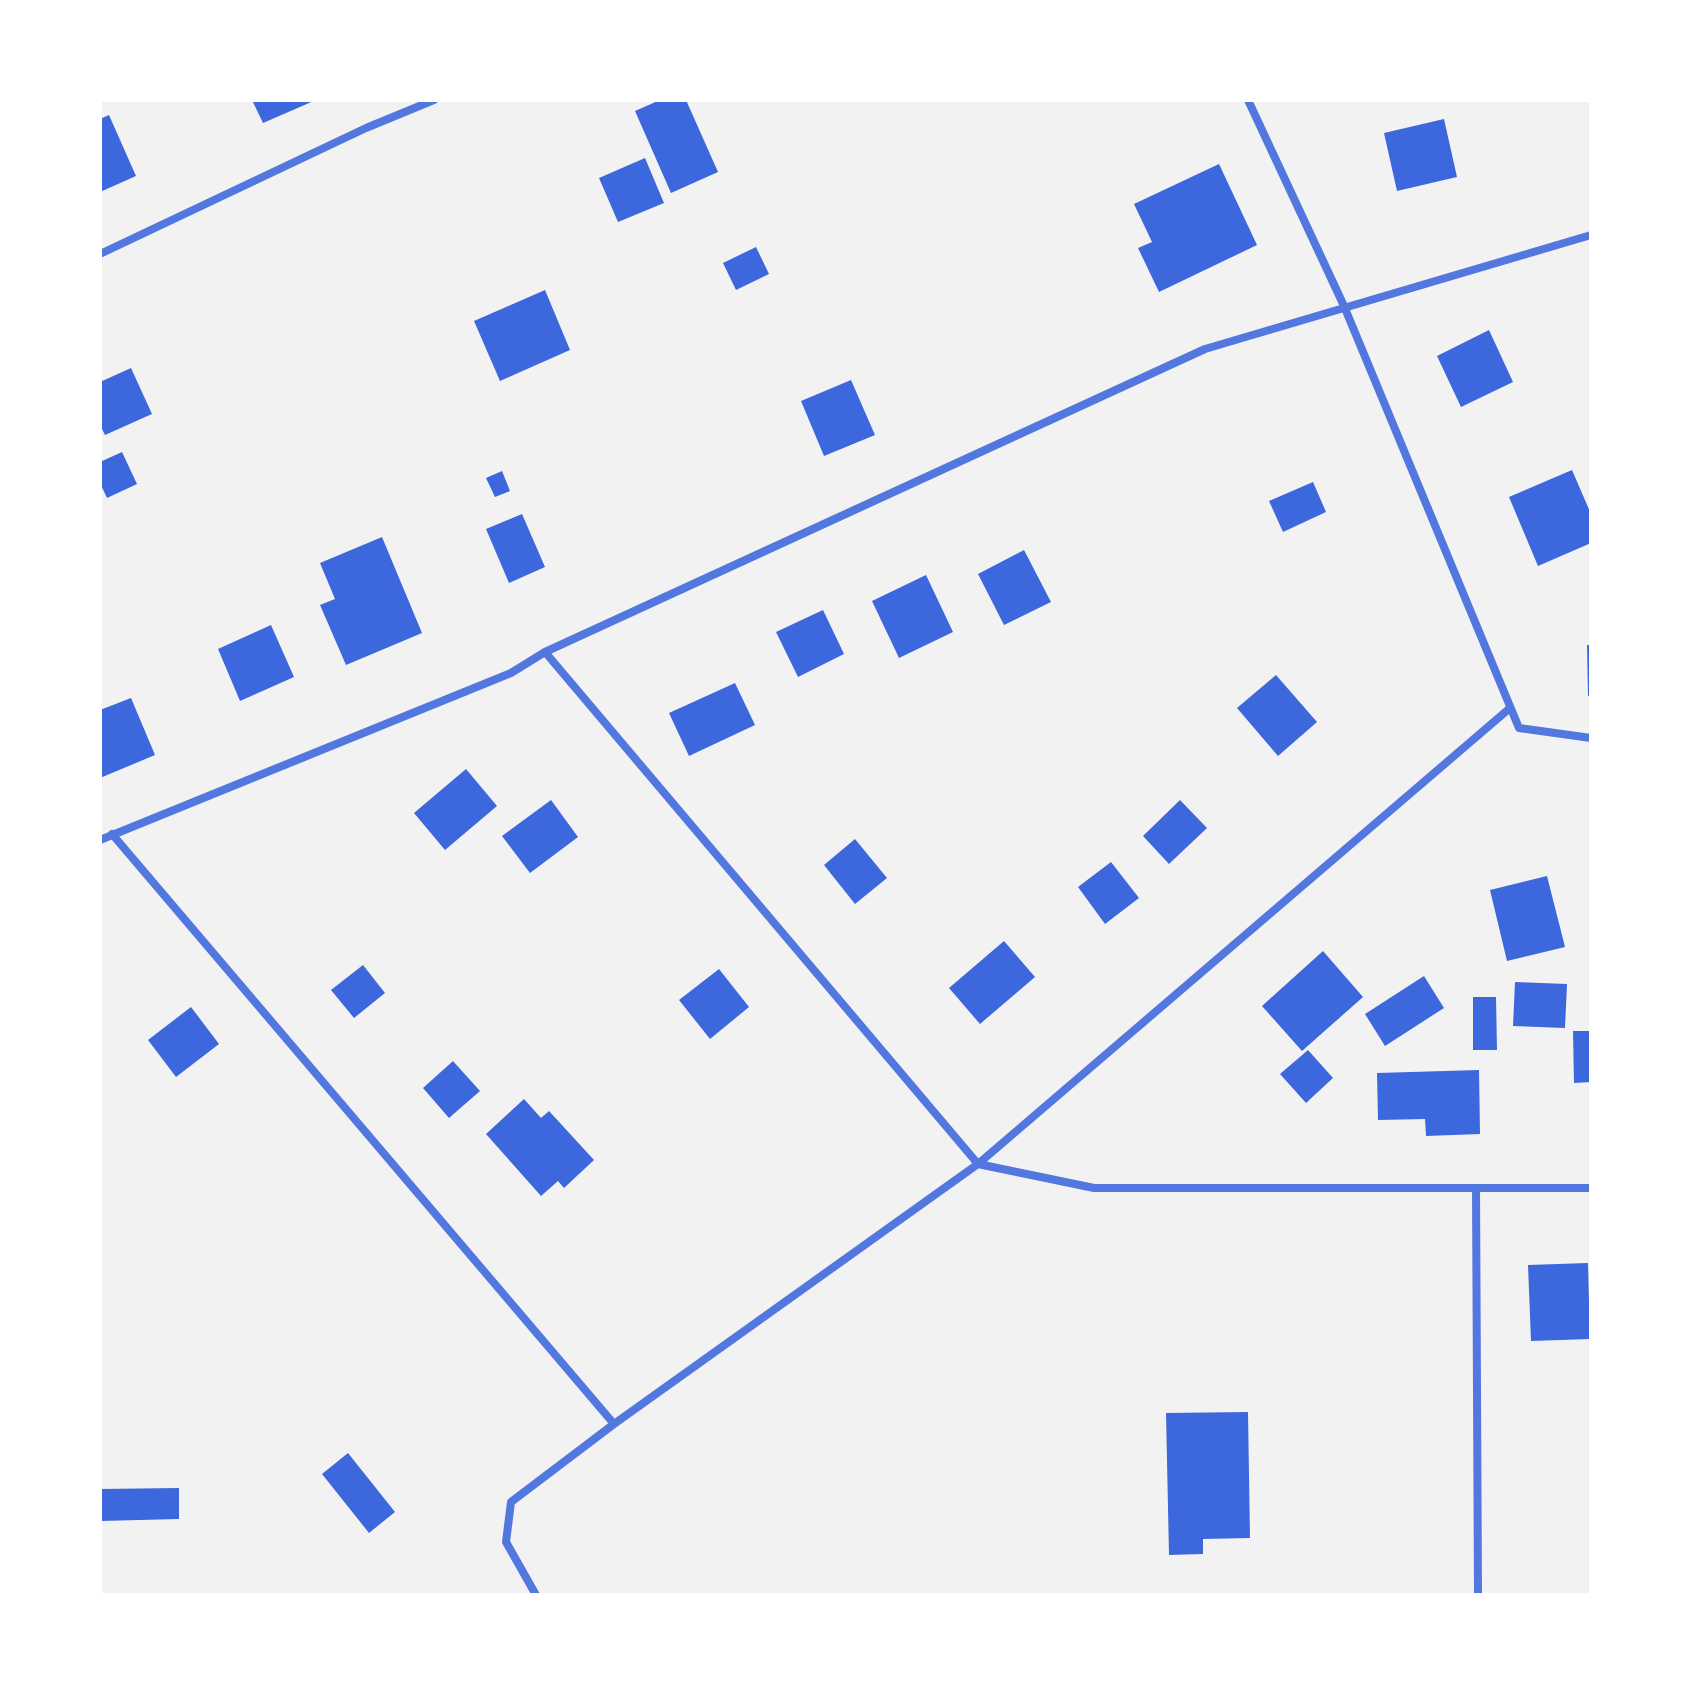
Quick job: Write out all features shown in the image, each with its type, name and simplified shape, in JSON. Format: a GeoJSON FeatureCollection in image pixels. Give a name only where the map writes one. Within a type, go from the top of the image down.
{"type":"FeatureCollection","features":[{"type":"Feature","properties":{"kind":"street"},"geometry":{"type":"LineString","coordinates":[[100,254],[366,128],[434,100]]}},
{"type":"Feature","properties":{"kind":"street"},"geometry":{"type":"LineString","coordinates":[[1248,100],[1344,306],[1519,728],[1591,738]]}},
{"type":"Feature","properties":{"kind":"street"},"geometry":{"type":"LineString","coordinates":[[100,840],[511,673],[545,652],[1205,349],[1591,235]]}},
{"type":"Feature","properties":{"kind":"street"},"geometry":{"type":"LineString","coordinates":[[545,652],[978,1164],[1094,1188],[1591,1188]]}},
{"type":"Feature","properties":{"kind":"street"},"geometry":{"type":"LineString","coordinates":[[536,1595],[506,1542],[511,1502],[614,1424],[978,1164],[1510,708]]}},
{"type":"Feature","properties":{"kind":"street"},"geometry":{"type":"LineString","coordinates":[[112,834],[614,1424]]}},
{"type":"Feature","properties":{"kind":"street"},"geometry":{"type":"LineString","coordinates":[[1476,1188],[1478,1595]]}},
{"type":"Feature","properties":{"kind":"building"},"geometry":{"type":"Polygon","coordinates":[[[252,100],[316,100],[263,123],[252,100]]]}},
{"type":"Feature","properties":{"kind":"building"},"geometry":{"type":"Polygon","coordinates":[[[660,100],[686,100],[718,172],[671,193],[635,111],[660,100]]]}},
{"type":"Feature","properties":{"kind":"building"},"geometry":{"type":"Polygon","coordinates":[[[109,115],[136,176],[100,192],[100,119],[109,115]]]}},
{"type":"Feature","properties":{"kind":"building"},"geometry":{"type":"Polygon","coordinates":[[[1444,119],[1457,177],[1397,191],[1384,133],[1444,119]]]}},
{"type":"Feature","properties":{"kind":"building"},"geometry":{"type":"Polygon","coordinates":[[[645,158],[664,203],[618,222],[599,178],[645,158]]]}},
{"type":"Feature","properties":{"kind":"building"},"geometry":{"type":"Polygon","coordinates":[[[1219,164],[1257,245],[1159,292],[1138,248],[1152,242],[1134,204],[1219,164]]]}},
{"type":"Feature","properties":{"kind":"building"},"geometry":{"type":"Polygon","coordinates":[[[756,247],[769,274],[736,290],[723,263],[756,247]]]}},
{"type":"Feature","properties":{"kind":"building"},"geometry":{"type":"Polygon","coordinates":[[[545,290],[570,350],[500,381],[474,321],[545,290]]]}},
{"type":"Feature","properties":{"kind":"building"},"geometry":{"type":"Polygon","coordinates":[[[1489,330],[1513,382],[1461,407],[1437,356],[1489,330]]]}},
{"type":"Feature","properties":{"kind":"building"},"geometry":{"type":"Polygon","coordinates":[[[131,368],[152,414],[105,435],[100,425],[100,382],[131,368]]]}},
{"type":"Feature","properties":{"kind":"building"},"geometry":{"type":"Polygon","coordinates":[[[851,380],[875,435],[824,456],[801,401],[851,380]]]}},
{"type":"Feature","properties":{"kind":"building"},"geometry":{"type":"Polygon","coordinates":[[[122,452],[137,484],[107,498],[100,483],[100,462],[122,452]]]}},
{"type":"Feature","properties":{"kind":"building"},"geometry":{"type":"Polygon","coordinates":[[[1572,470],[1591,514],[1591,543],[1538,566],[1509,497],[1572,470]]]}},
{"type":"Feature","properties":{"kind":"building"},"geometry":{"type":"Polygon","coordinates":[[[502,471],[510,491],[495,497],[486,478],[502,471]]]}},
{"type":"Feature","properties":{"kind":"building"},"geometry":{"type":"Polygon","coordinates":[[[1313,482],[1326,512],[1283,532],[1269,501],[1313,482]]]}},
{"type":"Feature","properties":{"kind":"building"},"geometry":{"type":"Polygon","coordinates":[[[522,514],[545,567],[509,583],[486,529],[522,514]]]}},
{"type":"Feature","properties":{"kind":"building"},"geometry":{"type":"Polygon","coordinates":[[[382,537],[422,633],[346,665],[320,605],[335,599],[320,563],[382,537]]]}},
{"type":"Feature","properties":{"kind":"building"},"geometry":{"type":"Polygon","coordinates":[[[1024,550],[1051,602],[1004,625],[978,574],[1024,550]]]}},
{"type":"Feature","properties":{"kind":"building"},"geometry":{"type":"Polygon","coordinates":[[[926,575],[953,632],[899,658],[872,601],[926,575]]]}},
{"type":"Feature","properties":{"kind":"building"},"geometry":{"type":"Polygon","coordinates":[[[823,610],[844,654],[798,677],[776,632],[823,610]]]}},
{"type":"Feature","properties":{"kind":"building"},"geometry":{"type":"Polygon","coordinates":[[[271,625],[294,677],[240,701],[218,649],[271,625]]]}},
{"type":"Feature","properties":{"kind":"building"},"geometry":{"type":"Polygon","coordinates":[[[1587,645],[1591,645],[1591,696],[1588,696],[1587,645]]]}},
{"type":"Feature","properties":{"kind":"building"},"geometry":{"type":"Polygon","coordinates":[[[1276,675],[1317,722],[1278,756],[1237,708],[1276,675]]]}},
{"type":"Feature","properties":{"kind":"building"},"geometry":{"type":"Polygon","coordinates":[[[735,683],[755,725],[689,756],[669,713],[735,683]]]}},
{"type":"Feature","properties":{"kind":"building"},"geometry":{"type":"Polygon","coordinates":[[[131,698],[155,755],[100,778],[100,710],[131,698]]]}},
{"type":"Feature","properties":{"kind":"building"},"geometry":{"type":"Polygon","coordinates":[[[466,769],[497,806],[445,850],[414,813],[466,769]]]}},
{"type":"Feature","properties":{"kind":"building"},"geometry":{"type":"Polygon","coordinates":[[[551,800],[578,837],[530,873],[502,836],[551,800]]]}},
{"type":"Feature","properties":{"kind":"building"},"geometry":{"type":"Polygon","coordinates":[[[1180,800],[1207,828],[1169,864],[1143,836],[1180,800]]]}},
{"type":"Feature","properties":{"kind":"building"},"geometry":{"type":"Polygon","coordinates":[[[855,839],[887,878],[855,904],[824,865],[855,839]]]}},
{"type":"Feature","properties":{"kind":"building"},"geometry":{"type":"Polygon","coordinates":[[[1111,862],[1139,898],[1105,924],[1078,887],[1111,862]]]}},
{"type":"Feature","properties":{"kind":"building"},"geometry":{"type":"Polygon","coordinates":[[[1547,876],[1565,947],[1507,961],[1490,890],[1547,876]]]}},
{"type":"Feature","properties":{"kind":"building"},"geometry":{"type":"Polygon","coordinates":[[[1004,941],[1035,977],[980,1024],[949,988],[1004,941]]]}},
{"type":"Feature","properties":{"kind":"building"},"geometry":{"type":"Polygon","coordinates":[[[1323,951],[1363,997],[1302,1051],[1262,1006],[1323,951]]]}},
{"type":"Feature","properties":{"kind":"building"},"geometry":{"type":"Polygon","coordinates":[[[363,965],[385,993],[354,1018],[331,990],[363,965]]]}},
{"type":"Feature","properties":{"kind":"building"},"geometry":{"type":"Polygon","coordinates":[[[719,969],[749,1007],[710,1039],[679,1000],[719,969]]]}},
{"type":"Feature","properties":{"kind":"building"},"geometry":{"type":"Polygon","coordinates":[[[1424,976],[1444,1008],[1385,1046],[1365,1014],[1424,976]]]}},
{"type":"Feature","properties":{"kind":"building"},"geometry":{"type":"Polygon","coordinates":[[[1515,982],[1567,984],[1565,1028],[1513,1026],[1515,982]]]}},
{"type":"Feature","properties":{"kind":"building"},"geometry":{"type":"Polygon","coordinates":[[[1473,997],[1496,997],[1497,1050],[1473,1050],[1473,997]]]}},
{"type":"Feature","properties":{"kind":"building"},"geometry":{"type":"Polygon","coordinates":[[[191,1007],[219,1044],[176,1077],[148,1040],[191,1007]]]}},
{"type":"Feature","properties":{"kind":"building"},"geometry":{"type":"Polygon","coordinates":[[[1573,1031],[1591,1031],[1591,1082],[1574,1083],[1573,1031]]]}},
{"type":"Feature","properties":{"kind":"building"},"geometry":{"type":"Polygon","coordinates":[[[1308,1050],[1333,1078],[1306,1103],[1280,1074],[1308,1050]]]}},
{"type":"Feature","properties":{"kind":"building"},"geometry":{"type":"Polygon","coordinates":[[[453,1061],[480,1091],[449,1118],[423,1088],[453,1061]]]}},
{"type":"Feature","properties":{"kind":"building"},"geometry":{"type":"Polygon","coordinates":[[[1479,1070],[1480,1134],[1426,1136],[1425,1119],[1378,1120],[1377,1073],[1479,1070]]]}},
{"type":"Feature","properties":{"kind":"building"},"geometry":{"type":"Polygon","coordinates":[[[524,1099],[541,1118],[549,1111],[594,1160],[564,1188],[558,1181],[541,1196],[486,1134],[524,1099]]]}},
{"type":"Feature","properties":{"kind":"building"},"geometry":{"type":"Polygon","coordinates":[[[1588,1263],[1590,1339],[1531,1341],[1528,1265],[1588,1263]]]}},
{"type":"Feature","properties":{"kind":"building"},"geometry":{"type":"Polygon","coordinates":[[[1248,1412],[1250,1538],[1203,1539],[1203,1554],[1169,1555],[1166,1413],[1248,1412]]]}},
{"type":"Feature","properties":{"kind":"building"},"geometry":{"type":"Polygon","coordinates":[[[348,1453],[395,1512],[369,1533],[322,1474],[348,1453]]]}},
{"type":"Feature","properties":{"kind":"building"},"geometry":{"type":"Polygon","coordinates":[[[179,1488],[179,1519],[100,1521],[100,1489],[179,1488]]]}}]}
